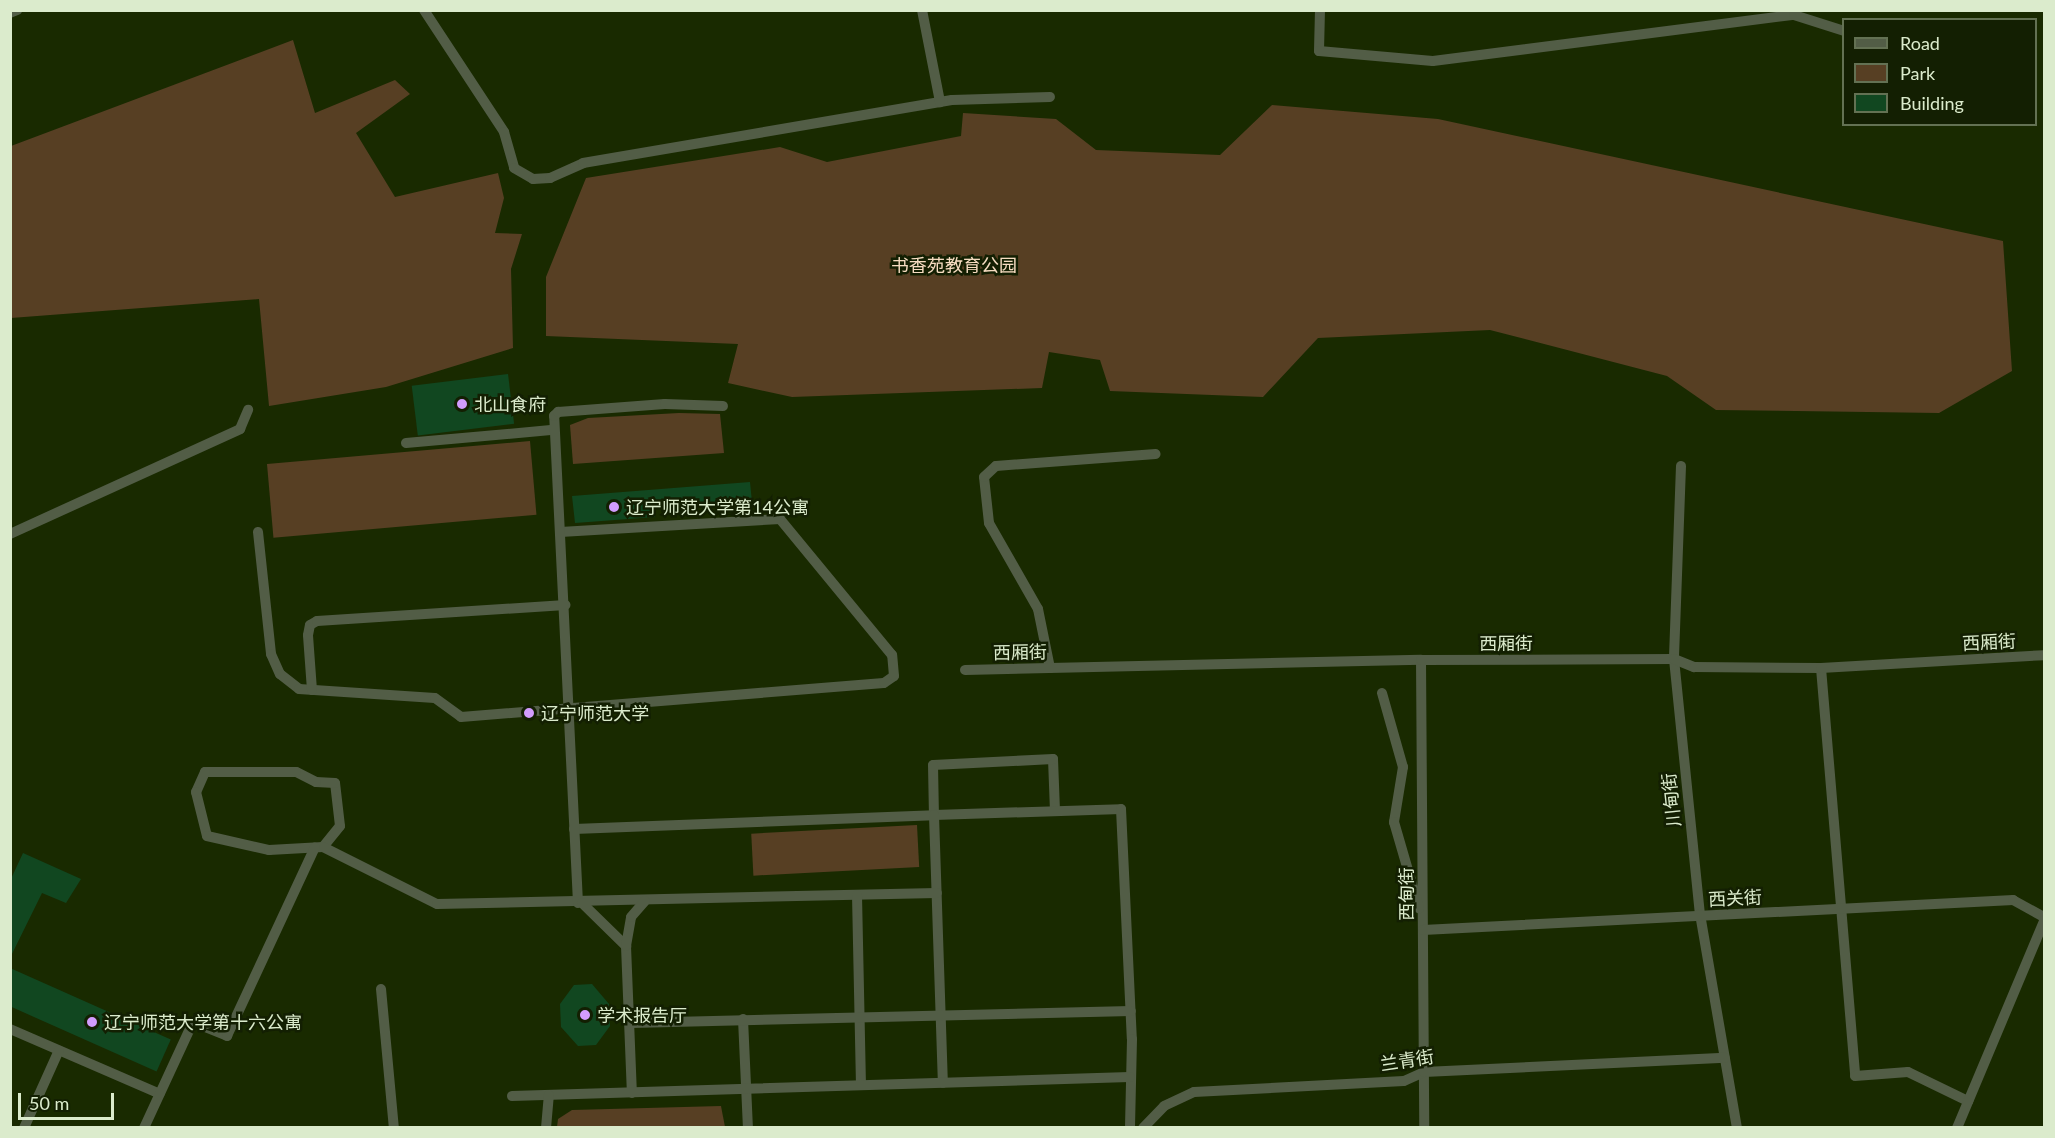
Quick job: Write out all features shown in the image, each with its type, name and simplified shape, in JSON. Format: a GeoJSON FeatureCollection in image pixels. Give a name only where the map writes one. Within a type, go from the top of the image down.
{"type":"FeatureCollection","features":[{"type":"Feature","properties":{"kind":"street"},"geometry":{"type":"LineString","coordinates":[[10,13],[17,10]]}},
{"type":"Feature","properties":{"kind":"street"},"geometry":{"type":"LineString","coordinates":[[424,10],[504,132],[514,168],[533,179],[550,178],[583,163],[940,102],[1050,97]]}},
{"type":"Feature","properties":{"kind":"street"},"geometry":{"type":"LineString","coordinates":[[922,10],[940,102]]}},
{"type":"Feature","properties":{"kind":"street"},"geometry":{"type":"LineString","coordinates":[[1320,10],[1319,51],[1433,61],[1794,15],[1842,30]]}},
{"type":"Feature","properties":{"kind":"street"},"geometry":{"type":"LineString","coordinates":[[626,946],[580,903],[574,830],[565,605],[553,430],[558,412],[665,404],[723,406]]}},
{"type":"Feature","properties":{"kind":"street"},"geometry":{"type":"LineString","coordinates":[[10,534],[240,429],[248,410]]}},
{"type":"Feature","properties":{"kind":"street"},"geometry":{"type":"LineString","coordinates":[[406,443],[553,430]]}},
{"type":"Feature","properties":{"kind":"street"},"geometry":{"type":"LineString","coordinates":[[1050,668],[1038,609],[989,523],[984,477],[996,466],[1156,454]]}},
{"type":"Feature","properties":{"kind":"street","name":"川甸街"},"geometry":{"type":"LineString","coordinates":[[1681,466],[1674,659],[1700,916],[1737,1128]]}},
{"type":"Feature","properties":{"kind":"street"},"geometry":{"type":"LineString","coordinates":[[258,532],[271,654],[280,674],[299,689],[435,698],[461,717],[569,711],[884,683],[894,676],[895,667],[892,655],[780,519],[560,532]]}},
{"type":"Feature","properties":{"kind":"street"},"geometry":{"type":"LineString","coordinates":[[312,690],[308,634],[310,625],[317,621],[565,605]]}},
{"type":"Feature","properties":{"kind":"street","name":"西厢街"},"geometry":{"type":"LineString","coordinates":[[966,670],[1421,660],[1674,659],[1694,667],[1821,668],[2044,655]]}},
{"type":"Feature","properties":{"kind":"street","name":"西甸街"},"geometry":{"type":"LineString","coordinates":[[1421,660],[1424,1128]]}},
{"type":"Feature","properties":{"kind":"street"},"geometry":{"type":"LineString","coordinates":[[1821,668],[1838,909],[1855,1076],[1908,1072],[1968,1101]]}},
{"type":"Feature","properties":{"kind":"street"},"geometry":{"type":"LineString","coordinates":[[1382,693],[1403,766],[1394,822],[1423,926]]}},
{"type":"Feature","properties":{"kind":"street"},"geometry":{"type":"LineString","coordinates":[[943,1083],[933,765],[1053,759],[1055,812]]}},
{"type":"Feature","properties":{"kind":"street"},"geometry":{"type":"LineString","coordinates":[[144,1128],[193,1022],[227,1036],[319,847],[340,826],[335,783],[316,782],[296,772],[205,772],[196,792],[207,836],[269,850],[319,847],[437,904],[580,903],[937,893]]}},
{"type":"Feature","properties":{"kind":"street"},"geometry":{"type":"LineString","coordinates":[[574,830],[1121,809],[1131,1011],[1130,1128]]}},
{"type":"Feature","properties":{"kind":"street"},"geometry":{"type":"LineString","coordinates":[[857,895],[861,1084]]}},
{"type":"Feature","properties":{"kind":"street","name":"西关街"},"geometry":{"type":"LineString","coordinates":[[1423,926],[1700,916],[2013,900],[2044,917]]}},
{"type":"Feature","properties":{"kind":"street"},"geometry":{"type":"LineString","coordinates":[[632,1093],[631,1023],[626,946],[631,917],[645,901]]}},
{"type":"Feature","properties":{"kind":"street"},"geometry":{"type":"LineString","coordinates":[[1957,1128],[2044,921]]}},
{"type":"Feature","properties":{"kind":"street"},"geometry":{"type":"LineString","coordinates":[[381,989],[394,1128]]}},
{"type":"Feature","properties":{"kind":"street"},"geometry":{"type":"LineString","coordinates":[[631,1023],[858,1015],[1131,1011]]}},
{"type":"Feature","properties":{"kind":"street"},"geometry":{"type":"LineString","coordinates":[[743,1019],[748,1128]]}},
{"type":"Feature","properties":{"kind":"street"},"geometry":{"type":"LineString","coordinates":[[10,1029],[160,1094]]}},
{"type":"Feature","properties":{"kind":"street"},"geometry":{"type":"LineString","coordinates":[[24,1128],[59,1050]]}},
{"type":"Feature","properties":{"kind":"street","name":"兰青街"},"geometry":{"type":"LineString","coordinates":[[1143,1128],[1164,1106],[1194,1092],[1404,1081],[1424,1072],[1725,1058]]}},
{"type":"Feature","properties":{"kind":"street"},"geometry":{"type":"LineString","coordinates":[[512,1096],[1130,1077]]}},
{"type":"Feature","properties":{"kind":"street"},"geometry":{"type":"LineString","coordinates":[[546,1128],[549,1095]]}},
{"type":"Feature","properties":{"kind":"green space"},"geometry":{"type":"Polygon","coordinates":[[[293,40],[315,113],[395,80],[410,94],[356,133],[395,197],[498,173],[504,198],[495,233],[522,234],[511,269],[513,348],[386,387],[269,406],[259,299],[11,318],[11,146],[293,40]]]}},
{"type":"Feature","properties":{"kind":"green space","name":"书香苑教育公园"},"geometry":{"type":"Polygon","coordinates":[[[1272,105],[1438,119],[2003,241],[2012,371],[1939,413],[1716,410],[1667,376],[1490,330],[1318,338],[1263,397],[1110,391],[1100,360],[1049,352],[1042,388],[792,397],[728,383],[738,344],[546,336],[546,277],[586,178],[780,147],[827,162],[961,136],[963,113],[1056,119],[1096,150],[1220,155],[1272,105]]]}},
{"type":"Feature","properties":{"kind":"green space"},"geometry":{"type":"Polygon","coordinates":[[[679,413],[720,414],[724,453],[573,464],[570,425],[588,418],[679,413]]]}},
{"type":"Feature","properties":{"kind":"green space"},"geometry":{"type":"Polygon","coordinates":[[[530,441],[536,515],[273,538],[267,464],[530,441]]]}},
{"type":"Feature","properties":{"kind":"green space"},"geometry":{"type":"Polygon","coordinates":[[[917,825],[919,867],[753,876],[751,834],[917,825]]]}},
{"type":"Feature","properties":{"kind":"green space"},"geometry":{"type":"Polygon","coordinates":[[[721,1106],[725,1127],[557,1127],[558,1119],[572,1110],[721,1106]]]}},
{"type":"Feature","properties":{"kind":"building","name":"北山食府"},"geometry":{"type":"Polygon","coordinates":[[[508,374],[514,424],[418,435],[412,386],[508,374]]]}},
{"type":"Feature","properties":{"kind":"building"},"geometry":{"type":"Polygon","coordinates":[[[750,482],[752,502],[654,507],[655,517],[575,523],[572,496],[750,482]]]}},
{"type":"Feature","properties":{"kind":"building"},"geometry":{"type":"Polygon","coordinates":[[[23,853],[81,879],[66,903],[42,893],[10,958],[10,881],[23,853]]]}},
{"type":"Feature","properties":{"kind":"building","name":"辽宁师范大学第十六公寓"},"geometry":{"type":"Polygon","coordinates":[[[10,968],[171,1040],[157,1072],[10,1006],[10,968]]]}},
{"type":"Feature","properties":{"kind":"building","name":"学术报告厅"},"geometry":{"type":"Polygon","coordinates":[[[592,984],[609,1004],[610,1026],[596,1045],[578,1046],[561,1027],[560,1004],[574,985],[592,984]]]}},
{"type":"Feature","properties":{"kind":"place","name":"北山食府"},"geometry":{"type":"Point","coordinates":[462,404]}},
{"type":"Feature","properties":{"kind":"place","name":"辽宁师范大学第14公寓"},"geometry":{"type":"Point","coordinates":[614,507]}},
{"type":"Feature","properties":{"kind":"place","name":"辽宁师范大学"},"geometry":{"type":"Point","coordinates":[529,713]}},
{"type":"Feature","properties":{"kind":"place","name":"学术报告厅"},"geometry":{"type":"Point","coordinates":[585,1015]}},
{"type":"Feature","properties":{"kind":"place","name":"辽宁师范大学第十六公寓"},"geometry":{"type":"Point","coordinates":[92,1022]}}]}
